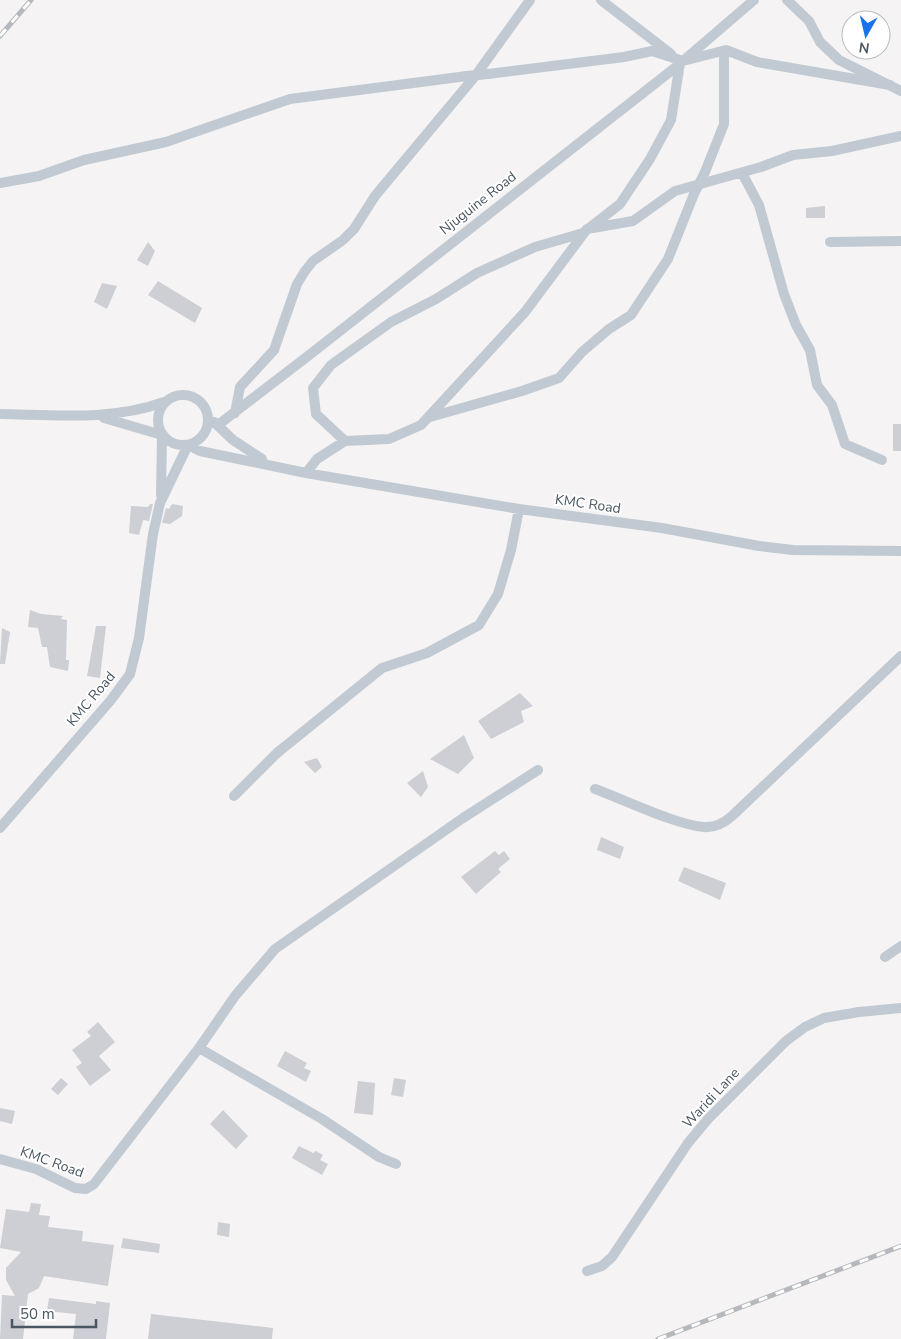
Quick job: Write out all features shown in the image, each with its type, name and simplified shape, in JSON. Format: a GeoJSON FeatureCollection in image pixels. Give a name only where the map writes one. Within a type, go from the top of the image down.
{"type":"FeatureCollection","features":[{"type":"Feature","properties":{"kind":"street"},"geometry":{"type":"LineString","coordinates":[[235,413],[240,387],[274,350],[289,303],[313,261],[343,240],[354,229],[375,196],[476,75],[530,0]]}},
{"type":"Feature","properties":{"kind":"street"},"geometry":{"type":"LineString","coordinates":[[601,0],[680,61]]}},
{"type":"Feature","properties":{"kind":"street","name":"Njuguine Road"},"geometry":{"type":"LineString","coordinates":[[218,425],[680,61],[754,0]]}},
{"type":"Feature","properties":{"kind":"street"},"geometry":{"type":"LineString","coordinates":[[787,0],[809,22],[820,42],[839,60],[901,91]]}},
{"type":"Feature","properties":{"kind":"street"},"geometry":{"type":"LineString","coordinates":[[0,183],[39,176],[84,160],[166,142],[290,99],[624,57],[652,51],[680,61],[724,51],[757,62],[890,85]]}},
{"type":"Feature","properties":{"kind":"street"},"geometry":{"type":"LineString","coordinates":[[428,417],[522,391],[559,378],[582,352],[609,329],[631,315],[668,259],[724,124],[724,51]]}},
{"type":"Feature","properties":{"kind":"street"},"geometry":{"type":"LineString","coordinates":[[345,441],[316,414],[313,388],[331,365],[391,322],[436,299],[477,273],[535,247],[583,233],[620,204],[672,120],[680,61]]}},
{"type":"Feature","properties":{"kind":"street"},"geometry":{"type":"LineString","coordinates":[[306,474],[317,459],[345,441],[388,439],[421,425],[525,312],[588,229],[633,221],[675,191],[742,173],[793,155],[832,151],[901,136]]}},
{"type":"Feature","properties":{"kind":"street"},"geometry":{"type":"LineString","coordinates":[[742,173],[758,205],[784,294],[796,325],[810,350],[817,385],[832,405],[845,444],[882,460]]}},
{"type":"Feature","properties":{"kind":"street"},"geometry":{"type":"LineString","coordinates":[[830,242],[901,242]]}},
{"type":"Feature","properties":{"kind":"street"},"geometry":{"type":"LineString","coordinates":[[0,414],[88,415],[141,411],[171,398],[188,395],[196,398],[206,410],[208,420],[207,429],[196,442],[188,446],[172,443],[162,435],[88,415]]}},
{"type":"Feature","properties":{"kind":"street"},"geometry":{"type":"LineString","coordinates":[[162,435],[157,425],[157,417],[164,402]]}},
{"type":"Feature","properties":{"kind":"street","name":"KMC Road"},"geometry":{"type":"LineString","coordinates":[[206,410],[218,425],[250,453],[274,465]]}},
{"type":"Feature","properties":{"kind":"street","name":"KMC Road"},"geometry":{"type":"LineString","coordinates":[[0,828],[111,700],[130,674],[139,638],[153,534],[160,503],[162,435]]}},
{"type":"Feature","properties":{"kind":"street","name":"KMC Road"},"geometry":{"type":"LineString","coordinates":[[160,503],[188,446],[200,451],[274,465],[306,474],[519,509],[662,528],[785,549],[901,551]]}},
{"type":"Feature","properties":{"kind":"street"},"geometry":{"type":"LineString","coordinates":[[234,796],[277,753],[382,668],[427,653],[479,625],[498,594],[511,550],[519,509]]}},
{"type":"Feature","properties":{"kind":"street"},"geometry":{"type":"LineString","coordinates":[[595,789],[676,820],[704,827],[718,826],[745,804],[901,656]]}},
{"type":"Feature","properties":{"kind":"street"},"geometry":{"type":"LineString","coordinates":[[396,1164],[379,1157],[322,1119],[199,1048],[235,996],[275,950],[463,818],[538,770]]}},
{"type":"Feature","properties":{"kind":"street"},"geometry":{"type":"LineString","coordinates":[[885,957],[901,946]]}},
{"type":"Feature","properties":{"kind":"street","name":"Waridi Lane"},"geometry":{"type":"LineString","coordinates":[[587,1272],[602,1266],[612,1257],[688,1143],[708,1119],[786,1041],[805,1027],[824,1018],[901,1008]]}},
{"type":"Feature","properties":{"kind":"street","name":"KMC Road"},"geometry":{"type":"LineString","coordinates":[[0,1159],[36,1169],[75,1188],[86,1189],[94,1184],[199,1048]]}},
{"type":"Feature","properties":{"kind":"building"},"geometry":{"type":"Polygon","coordinates":[[[825,206],[825,218],[806,218],[806,208],[825,206]]]}},
{"type":"Feature","properties":{"kind":"building"},"geometry":{"type":"Polygon","coordinates":[[[148,242],[155,251],[148,266],[137,260],[148,242]]]}},
{"type":"Feature","properties":{"kind":"building"},"geometry":{"type":"Polygon","coordinates":[[[158,281],[202,308],[195,323],[148,295],[158,281]]]}},
{"type":"Feature","properties":{"kind":"building"},"geometry":{"type":"Polygon","coordinates":[[[102,283],[117,286],[107,309],[94,302],[102,283]]]}},
{"type":"Feature","properties":{"kind":"building"},"geometry":{"type":"Polygon","coordinates":[[[893,424],[901,424],[901,451],[893,451],[893,424]]]}},
{"type":"Feature","properties":{"kind":"building"},"geometry":{"type":"Polygon","coordinates":[[[150,504],[153,504],[149,521],[143,520],[139,535],[129,533],[131,506],[148,507],[150,504]]]}},
{"type":"Feature","properties":{"kind":"building"},"geometry":{"type":"Polygon","coordinates":[[[172,504],[183,506],[182,516],[170,524],[162,523],[166,508],[169,509],[172,504]]]}},
{"type":"Feature","properties":{"kind":"building"},"geometry":{"type":"Polygon","coordinates":[[[30,610],[41,614],[63,616],[61,619],[67,620],[66,660],[69,660],[68,671],[50,667],[47,647],[42,647],[38,628],[28,627],[30,610]]]}},
{"type":"Feature","properties":{"kind":"building"},"geometry":{"type":"Polygon","coordinates":[[[96,626],[106,626],[100,678],[87,676],[96,626]]]}},
{"type":"Feature","properties":{"kind":"building"},"geometry":{"type":"Polygon","coordinates":[[[2,628],[10,632],[5,664],[0,664],[2,628]]]}},
{"type":"Feature","properties":{"kind":"building"},"geometry":{"type":"Polygon","coordinates":[[[520,693],[533,706],[521,711],[524,722],[491,739],[478,721],[520,693]]]}},
{"type":"Feature","properties":{"kind":"building"},"geometry":{"type":"Polygon","coordinates":[[[464,735],[474,758],[458,774],[430,759],[464,735]]]}},
{"type":"Feature","properties":{"kind":"building"},"geometry":{"type":"Polygon","coordinates":[[[317,758],[322,767],[315,773],[304,762],[317,758]]]}},
{"type":"Feature","properties":{"kind":"building"},"geometry":{"type":"Polygon","coordinates":[[[423,771],[428,787],[421,797],[407,783],[423,771]]]}},
{"type":"Feature","properties":{"kind":"building"},"geometry":{"type":"Polygon","coordinates":[[[601,837],[624,847],[620,859],[597,850],[601,837]]]}},
{"type":"Feature","properties":{"kind":"building"},"geometry":{"type":"Polygon","coordinates":[[[495,851],[499,855],[504,851],[510,859],[498,869],[501,872],[476,894],[461,877],[495,851]]]}},
{"type":"Feature","properties":{"kind":"building"},"geometry":{"type":"Polygon","coordinates":[[[684,867],[726,883],[720,900],[678,881],[684,867]]]}},
{"type":"Feature","properties":{"kind":"building"},"geometry":{"type":"Polygon","coordinates":[[[98,1022],[115,1042],[99,1056],[111,1070],[90,1086],[76,1067],[82,1063],[72,1050],[91,1036],[87,1032],[98,1022]]]}},
{"type":"Feature","properties":{"kind":"building"},"geometry":{"type":"Polygon","coordinates":[[[285,1051],[307,1063],[304,1068],[311,1071],[306,1082],[277,1066],[285,1051]]]}},
{"type":"Feature","properties":{"kind":"building"},"geometry":{"type":"Polygon","coordinates":[[[61,1078],[68,1084],[58,1095],[51,1089],[61,1078]]]}},
{"type":"Feature","properties":{"kind":"building"},"geometry":{"type":"Polygon","coordinates":[[[394,1078],[406,1080],[403,1097],[391,1095],[394,1078]]]}},
{"type":"Feature","properties":{"kind":"building"},"geometry":{"type":"Polygon","coordinates":[[[358,1081],[375,1083],[373,1115],[354,1113],[358,1081]]]}},
{"type":"Feature","properties":{"kind":"building"},"geometry":{"type":"Polygon","coordinates":[[[0,1108],[15,1111],[12,1124],[0,1121],[0,1108]]]}},
{"type":"Feature","properties":{"kind":"building"},"geometry":{"type":"Polygon","coordinates":[[[223,1110],[248,1136],[236,1149],[210,1124],[223,1110]]]}},
{"type":"Feature","properties":{"kind":"building"},"geometry":{"type":"Polygon","coordinates":[[[299,1146],[313,1153],[316,1151],[323,1155],[320,1160],[328,1164],[322,1175],[292,1158],[299,1146]]]}},
{"type":"Feature","properties":{"kind":"building"},"geometry":{"type":"Polygon","coordinates":[[[31,1203],[41,1204],[39,1215],[50,1216],[48,1227],[83,1231],[82,1241],[114,1245],[108,1286],[44,1276],[39,1288],[28,1294],[23,1339],[0,1339],[2,1295],[15,1296],[6,1280],[6,1268],[21,1252],[0,1248],[6,1209],[29,1212],[31,1203]]]}},
{"type":"Feature","properties":{"kind":"building"},"geometry":{"type":"Polygon","coordinates":[[[218,1222],[230,1224],[229,1237],[217,1235],[218,1222]]]}},
{"type":"Feature","properties":{"kind":"building"},"geometry":{"type":"Polygon","coordinates":[[[123,1238],[160,1244],[159,1253],[121,1248],[123,1238]]]}},
{"type":"Feature","properties":{"kind":"building"},"geometry":{"type":"Polygon","coordinates":[[[49,1298],[96,1304],[96,1301],[110,1303],[106,1339],[73,1339],[76,1314],[47,1311],[49,1298]]]}},
{"type":"Feature","properties":{"kind":"building"},"geometry":{"type":"Polygon","coordinates":[[[151,1314],[273,1328],[272,1339],[148,1339],[151,1314]]]}},
{"type":"Feature","properties":{"kind":"railway"},"geometry":{"type":"LineString","coordinates":[[0,36],[31,0]]}},
{"type":"Feature","properties":{"kind":"railway"},"geometry":{"type":"LineString","coordinates":[[658,1339],[901,1246]]}}]}
